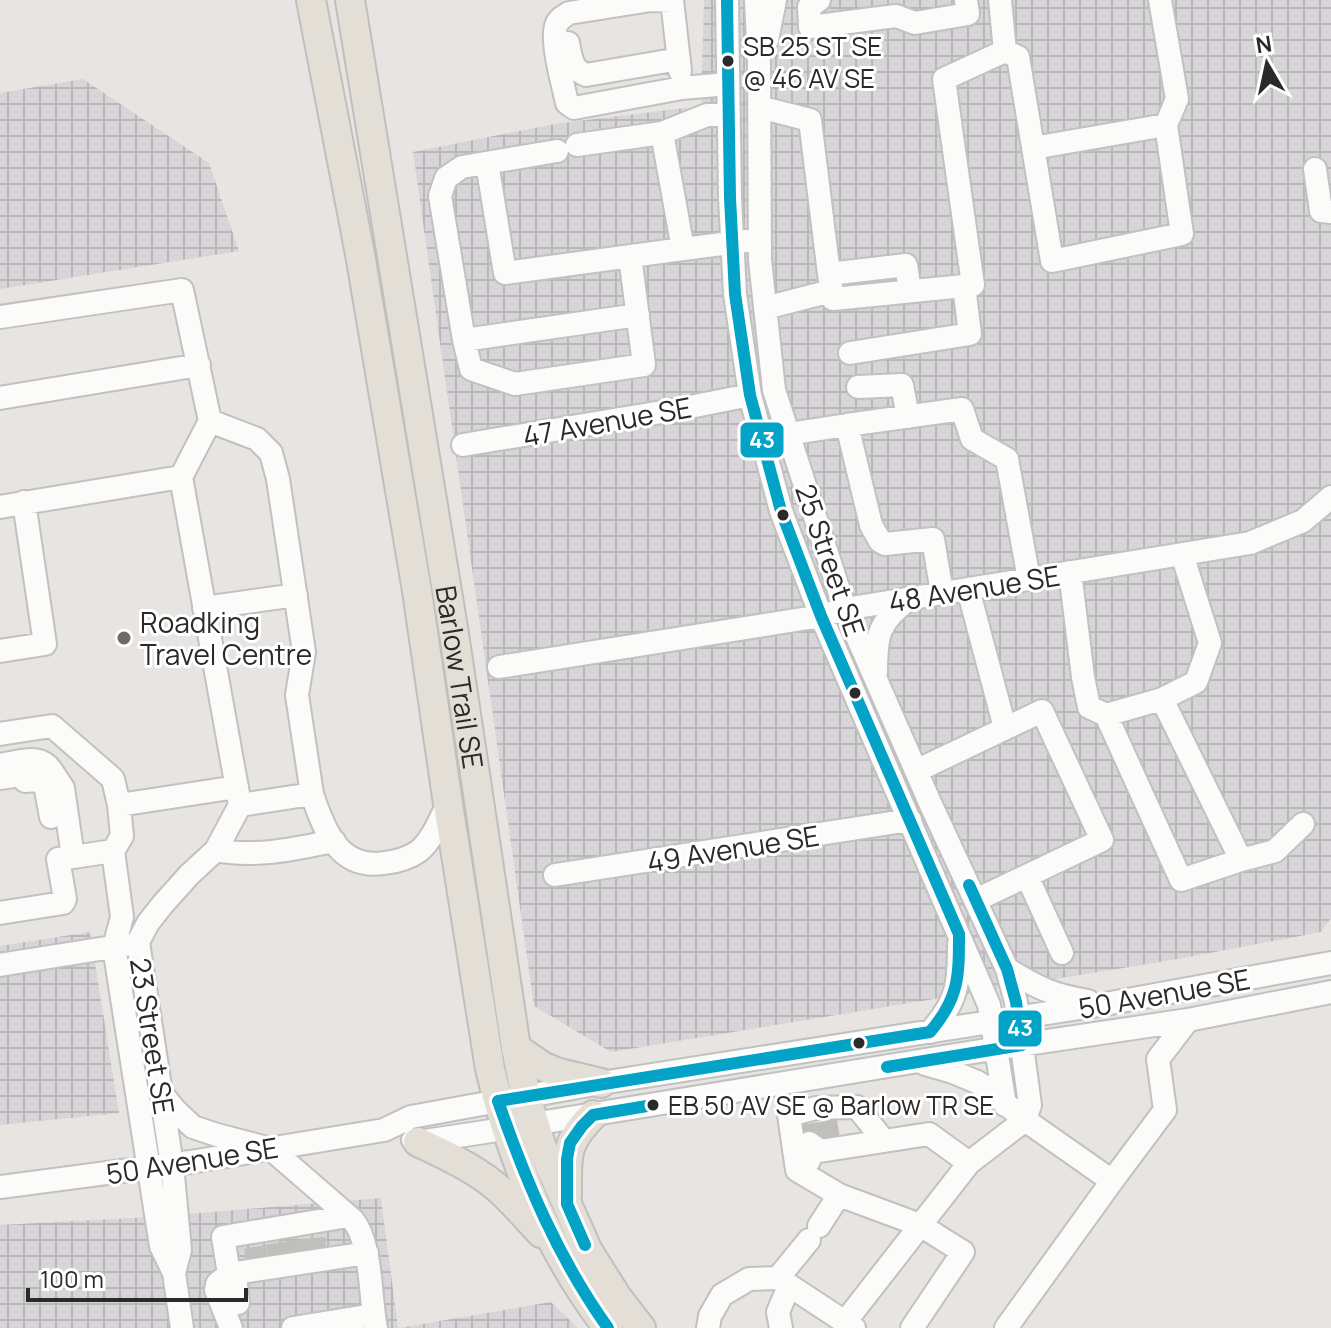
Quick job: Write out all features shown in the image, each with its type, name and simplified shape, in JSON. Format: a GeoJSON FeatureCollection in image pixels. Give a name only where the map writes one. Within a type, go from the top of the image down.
{"type":"FeatureCollection","features":[{"type":"Feature","properties":{"kind":"main road","name":"Barlow Trail SE"},"geometry":{"type":"LineString","coordinates":[[311,0],[360,254],[417,591],[490,1069],[498,1101],[522,1116],[542,1148],[588,1251],[641,1328]]}},
{"type":"Feature","properties":{"kind":"main road","name":"Barlow Trail SE"},"geometry":{"type":"LineString","coordinates":[[350,0],[454,634],[516,1048],[522,1116],[539,1213],[560,1255],[590,1305],[608,1328]]}},
{"type":"Feature","properties":{"kind":"main road"},"geometry":{"type":"LineString","coordinates":[[516,1048],[556,1072],[601,1083]]}},
{"type":"Feature","properties":{"kind":"main road"},"geometry":{"type":"LineString","coordinates":[[567,1204],[570,1143],[593,1115]]}},
{"type":"Feature","properties":{"kind":"main road"},"geometry":{"type":"LineString","coordinates":[[418,1142],[460,1161],[490,1181],[560,1255]]}},
{"type":"Feature","properties":{"kind":"street"},"geometry":{"type":"LineString","coordinates":[[682,88],[672,1],[651,0],[575,12],[560,18],[555,38],[567,103],[574,108],[682,88],[728,84]]}},
{"type":"Feature","properties":{"kind":"street","name":"25 Street SE"},"geometry":{"type":"LineString","coordinates":[[727,0],[735,294],[750,395],[781,511],[821,616],[984,991],[992,1021],[1005,1105]]}},
{"type":"Feature","properties":{"kind":"street","name":"25 Street SE"},"geometry":{"type":"LineString","coordinates":[[756,0],[760,240],[774,390],[845,609],[1007,969],[1018,1018],[1030,1105],[1025,1120]]}},
{"type":"Feature","properties":{"kind":"street"},"geometry":{"type":"LineString","coordinates":[[759,64],[775,0]]}},
{"type":"Feature","properties":{"kind":"street"},"geometry":{"type":"LineString","coordinates":[[819,0],[809,7],[810,27],[896,16],[915,23],[968,14],[966,0]]}},
{"type":"Feature","properties":{"kind":"street"},"geometry":{"type":"LineString","coordinates":[[1000,0],[1005,51]]}},
{"type":"Feature","properties":{"kind":"street"},"geometry":{"type":"LineString","coordinates":[[759,107],[810,120],[833,299],[973,285],[944,79],[1005,51],[1018,57],[1052,261],[1182,234],[1166,125],[1177,99],[1160,0]]}},
{"type":"Feature","properties":{"kind":"street"},"geometry":{"type":"LineString","coordinates":[[575,12],[566,32],[573,64],[578,72],[586,75],[679,59]]}},
{"type":"Feature","properties":{"kind":"street"},"geometry":{"type":"LineString","coordinates":[[630,256],[644,365],[515,384],[471,369],[440,196],[446,178],[462,167],[662,133],[707,115],[729,115]]}},
{"type":"Feature","properties":{"kind":"street"},"geometry":{"type":"LineString","coordinates":[[1033,148],[1166,125]]}},
{"type":"Feature","properties":{"kind":"street"},"geometry":{"type":"LineString","coordinates":[[662,133],[683,249]]}},
{"type":"Feature","properties":{"kind":"street"},"geometry":{"type":"LineString","coordinates":[[487,163],[505,273],[760,240]]}},
{"type":"Feature","properties":{"kind":"street"},"geometry":{"type":"LineString","coordinates":[[1315,169],[1321,211],[1331,212]]}},
{"type":"Feature","properties":{"kind":"street"},"geometry":{"type":"LineString","coordinates":[[765,308],[830,282]]}},
{"type":"Feature","properties":{"kind":"street"},"geometry":{"type":"LineString","coordinates":[[850,353],[970,334],[964,286]]}},
{"type":"Feature","properties":{"kind":"street"},"geometry":{"type":"LineString","coordinates":[[0,317],[182,290],[210,421],[181,477],[238,796],[216,850],[163,904],[138,942],[0,965]]}},
{"type":"Feature","properties":{"kind":"street"},"geometry":{"type":"LineString","coordinates":[[464,340],[638,315]]}},
{"type":"Feature","properties":{"kind":"street"},"geometry":{"type":"LineString","coordinates":[[0,398],[199,365]]}},
{"type":"Feature","properties":{"kind":"street"},"geometry":{"type":"LineString","coordinates":[[858,387],[902,385],[908,417]]}},
{"type":"Feature","properties":{"kind":"street","name":"47 Avenue SE"},"geometry":{"type":"LineString","coordinates":[[463,445],[750,395]]}},
{"type":"Feature","properties":{"kind":"street"},"geometry":{"type":"LineString","coordinates":[[788,434],[962,409],[972,439],[1007,459],[1029,579]]}},
{"type":"Feature","properties":{"kind":"street"},"geometry":{"type":"LineString","coordinates":[[210,421],[257,439],[271,453],[278,479],[304,652],[297,695],[312,794],[323,827],[348,858],[370,865],[396,862],[417,852],[429,839],[448,804]]}},
{"type":"Feature","properties":{"kind":"street"},"geometry":{"type":"LineString","coordinates":[[847,425],[871,525],[876,534],[885,544],[933,539],[942,593]]}},
{"type":"Feature","properties":{"kind":"street"},"geometry":{"type":"LineString","coordinates":[[0,507],[181,477]]}},
{"type":"Feature","properties":{"kind":"street","name":"48 Avenue SE"},"geometry":{"type":"LineString","coordinates":[[499,667],[1250,543],[1303,521],[1331,497]]}},
{"type":"Feature","properties":{"kind":"street"},"geometry":{"type":"LineString","coordinates":[[0,651],[45,644],[24,502]]}},
{"type":"Feature","properties":{"kind":"street"},"geometry":{"type":"LineString","coordinates":[[1106,715],[1162,699],[1196,682],[1210,643],[1182,554]]}},
{"type":"Feature","properties":{"kind":"street"},"geometry":{"type":"LineString","coordinates":[[1070,572],[1089,707],[1106,715],[1181,880],[1275,851],[1303,824]]}},
{"type":"Feature","properties":{"kind":"street"},"geometry":{"type":"LineString","coordinates":[[968,589],[1005,728]]}},
{"type":"Feature","properties":{"kind":"street"},"geometry":{"type":"LineString","coordinates":[[204,608],[296,595]]}},
{"type":"Feature","properties":{"kind":"street"},"geometry":{"type":"LineString","coordinates":[[876,679],[881,627],[910,598]]}},
{"type":"Feature","properties":{"kind":"street"},"geometry":{"type":"LineString","coordinates":[[1162,699],[1241,860]]}},
{"type":"Feature","properties":{"kind":"street"},"geometry":{"type":"LineString","coordinates":[[916,771],[1042,711],[1102,840],[976,900]]}},
{"type":"Feature","properties":{"kind":"street"},"geometry":{"type":"LineString","coordinates":[[0,734],[52,726],[113,779],[119,805],[312,794]]}},
{"type":"Feature","properties":{"kind":"street"},"geometry":{"type":"LineString","coordinates":[[0,765],[37,759],[48,764],[63,788],[73,857]]}},
{"type":"Feature","properties":{"kind":"street"},"geometry":{"type":"LineString","coordinates":[[0,778],[53,773]]}},
{"type":"Feature","properties":{"kind":"street"},"geometry":{"type":"LineString","coordinates":[[0,785],[35,780],[45,784],[51,817]]}},
{"type":"Feature","properties":{"kind":"street","name":"23 Street SE"},"geometry":{"type":"LineString","coordinates":[[119,805],[122,836],[113,851],[122,917],[114,947],[147,1168],[161,1246],[174,1273],[182,1328]]}},
{"type":"Feature","properties":{"kind":"street","name":"49 Avenue SE"},"geometry":{"type":"LineString","coordinates":[[555,875],[910,820]]}},
{"type":"Feature","properties":{"kind":"street"},"geometry":{"type":"LineString","coordinates":[[216,850],[237,854],[261,853],[334,841]]}},
{"type":"Feature","properties":{"kind":"street"},"geometry":{"type":"LineString","coordinates":[[0,913],[63,903],[65,899],[58,859],[113,851]]}},
{"type":"Feature","properties":{"kind":"street"},"geometry":{"type":"LineString","coordinates":[[1027,876],[1062,953]]}},
{"type":"Feature","properties":{"kind":"street"},"geometry":{"type":"LineString","coordinates":[[930,1032],[953,1000],[959,967],[959,934]]}},
{"type":"Feature","properties":{"kind":"street","name":"23 Street SE"},"geometry":{"type":"LineString","coordinates":[[138,942],[172,1165],[180,1250],[174,1273]]}},
{"type":"Feature","properties":{"kind":"street","name":"50 Avenue SE"},"geometry":{"type":"LineString","coordinates":[[384,1130],[418,1142],[522,1116],[601,1083],[1105,1004],[1331,963]]}},
{"type":"Feature","properties":{"kind":"street"},"geometry":{"type":"LineString","coordinates":[[1007,969],[1058,996],[1105,1004]]}},
{"type":"Feature","properties":{"kind":"street","name":"50 Avenue SE"},"geometry":{"type":"LineString","coordinates":[[522,1116],[593,1115],[1188,1020],[1331,992]]}},
{"type":"Feature","properties":{"kind":"street"},"geometry":{"type":"LineString","coordinates":[[1006,1328],[1165,1110],[1158,1059],[1188,1020]]}},
{"type":"Feature","properties":{"kind":"street"},"geometry":{"type":"LineString","coordinates":[[917,1062],[968,1077],[987,1088],[1025,1120],[1112,1181]]}},
{"type":"Feature","properties":{"kind":"street"},"geometry":{"type":"LineString","coordinates":[[811,1079],[818,1131]]}},
{"type":"Feature","properties":{"kind":"street"},"geometry":{"type":"LineString","coordinates":[[163,1095],[193,1127],[271,1149],[358,1226],[367,1253],[375,1321],[293,1328]]}},
{"type":"Feature","properties":{"kind":"street","name":"50 Avenue SE"},"geometry":{"type":"LineString","coordinates":[[0,1187],[172,1165],[384,1130],[411,1117],[498,1101]]}},
{"type":"Feature","properties":{"kind":"street"},"geometry":{"type":"LineString","coordinates":[[797,1170],[818,1131],[857,1107],[884,1141]]}},
{"type":"Feature","properties":{"kind":"street"},"geometry":{"type":"LineString","coordinates":[[797,1170],[789,1115],[818,1131],[884,1141],[929,1134],[969,1163]]}},
{"type":"Feature","properties":{"kind":"street"},"geometry":{"type":"LineString","coordinates":[[708,1328],[710,1316],[722,1295],[749,1279],[783,1282],[849,1325],[920,1225],[969,1163],[1025,1120]]}},
{"type":"Feature","properties":{"kind":"street"},"geometry":{"type":"LineString","coordinates":[[797,1170],[839,1195],[920,1225],[963,1252],[912,1328]]}},
{"type":"Feature","properties":{"kind":"street"},"geometry":{"type":"LineString","coordinates":[[781,1328],[778,1312],[783,1282],[839,1195]]}},
{"type":"Feature","properties":{"kind":"street"},"geometry":{"type":"LineString","coordinates":[[231,1328],[216,1290],[217,1284],[348,1216]]}},
{"type":"Feature","properties":{"kind":"street"},"geometry":{"type":"LineString","coordinates":[[238,1303],[223,1237],[286,1247],[367,1253]]}},
{"type":"Feature","properties":{"kind":"shaded area"},"geometry":{"type":"Polygon","coordinates":[[[704,0],[1331,0],[1331,918],[1321,932],[1178,959],[611,1052],[534,1006],[413,152],[554,124],[701,106],[704,0]]]}},
{"type":"Feature","properties":{"kind":"shaded area"},"geometry":{"type":"Polygon","coordinates":[[[83,79],[209,163],[239,251],[0,289],[0,93],[83,79]]]}},
{"type":"Feature","properties":{"kind":"shaded area"},"geometry":{"type":"Polygon","coordinates":[[[90,932],[119,1113],[0,1125],[0,946],[90,932]]]}},
{"type":"Feature","properties":{"kind":"shaded area"},"geometry":{"type":"Polygon","coordinates":[[[381,1198],[398,1328],[0,1328],[0,1225],[151,1217],[381,1198]]]}},
{"type":"Feature","properties":{"kind":"shaded area"},"geometry":{"type":"Polygon","coordinates":[[[551,1302],[578,1328],[399,1328],[551,1302]]]}},
{"type":"Feature","properties":{"kind":"tunnel"},"geometry":{"type":"LineString","coordinates":[[826,1121],[829,1140]]}},
{"type":"Feature","properties":{"kind":"tunnel"},"geometry":{"type":"LineString","coordinates":[[806,1124],[809,1143]]}},
{"type":"Feature","properties":{"kind":"tunnel"},"geometry":{"type":"LineString","coordinates":[[314,1238],[315,1250]]}},
{"type":"Feature","properties":{"kind":"tunnel"},"geometry":{"type":"LineString","coordinates":[[297,1240],[298,1253]]}},
{"type":"Feature","properties":{"kind":"tunnel"},"geometry":{"type":"LineString","coordinates":[[277,1243],[279,1255]]}},
{"type":"Feature","properties":{"kind":"tunnel"},"geometry":{"type":"LineString","coordinates":[[255,1247],[257,1259]]}},
{"type":"Feature","properties":{"kind":"transit line","name":"43"},"geometry":{"type":"LineString","coordinates":[[608,1328],[574,1274],[545,1219],[498,1101],[930,1032],[952,997],[959,963],[959,934],[821,616],[781,511],[750,395],[735,294],[727,0]]}},
{"type":"Feature","properties":{"kind":"transit line","name":"43"},"geometry":{"type":"LineString","coordinates":[[887,1067],[1022,1045],[1016,1002],[1007,969],[969,885]]}},
{"type":"Feature","properties":{"kind":"transit line","name":"43"},"geometry":{"type":"LineString","coordinates":[[585,1245],[567,1204],[570,1143],[593,1115],[653,1105]]}},
{"type":"Feature","properties":{"kind":"place","name":"SB 25 ST SE @ 46 AV SE"},"geometry":{"type":"Point","coordinates":[728,61]}},
{"type":"Feature","properties":{"kind":"place","name":"Roadking Travel Centre"},"geometry":{"type":"Point","coordinates":[124,638]}},
{"type":"Feature","properties":{"kind":"place","name":"EB 50 AV SE @ Barlow TR SE"},"geometry":{"type":"Point","coordinates":[653,1105]}}]}
